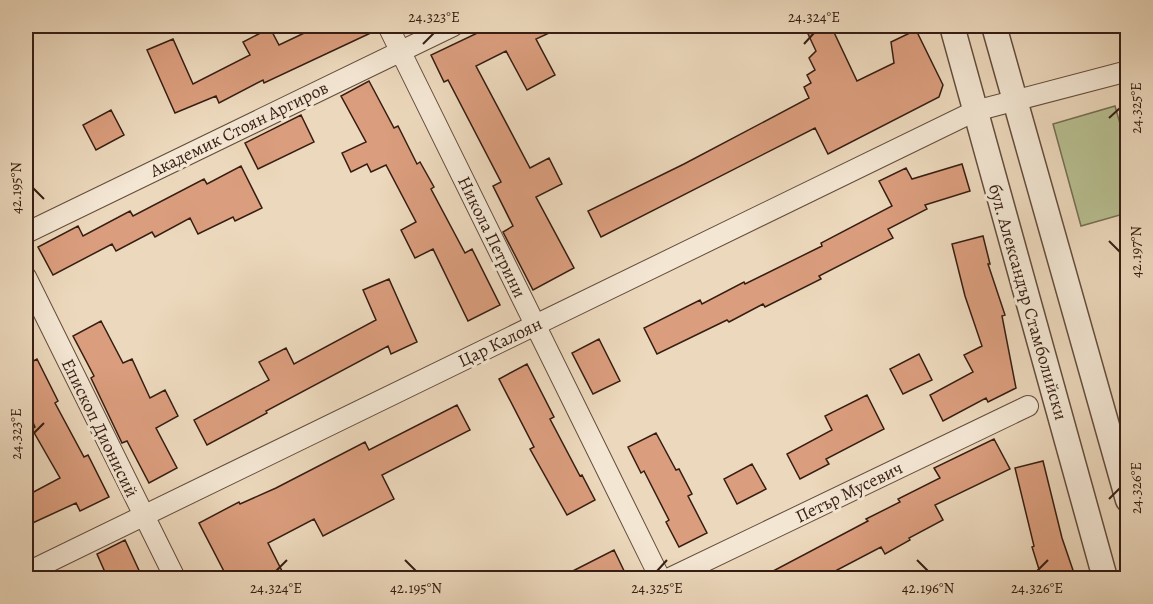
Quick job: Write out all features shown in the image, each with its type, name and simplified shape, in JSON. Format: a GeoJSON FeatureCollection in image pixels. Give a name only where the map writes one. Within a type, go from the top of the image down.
{"type":"FeatureCollection","features":[{"type":"Feature","properties":{"kind":"street","name":"Никола Петрини"},"geometry":{"type":"LineString","coordinates":[[388,26],[660,579]]}},
{"type":"Feature","properties":{"kind":"street","name":"Академик Стоян Аргиров"},"geometry":{"type":"LineString","coordinates":[[26,233],[453,26]]}},
{"type":"Feature","properties":{"kind":"street","name":"бул. Александър Стамболийски"},"geometry":{"type":"LineString","coordinates":[[952,26],[1105,579]]}},
{"type":"Feature","properties":{"kind":"street"},"geometry":{"type":"LineString","coordinates":[[994,26],[1128,500]]}},
{"type":"Feature","properties":{"kind":"street","name":"Цар Калоян"},"geometry":{"type":"LineString","coordinates":[[26,573],[975,111],[1128,70]]}},
{"type":"Feature","properties":{"kind":"street","name":"Епископ Дионисий"},"geometry":{"type":"LineString","coordinates":[[26,277],[175,579]]}},
{"type":"Feature","properties":{"kind":"street","name":"Петър Мусевич"},"geometry":{"type":"LineString","coordinates":[[669,579],[1028,406]]}},
{"type":"Feature","properties":{"kind":"green space"},"geometry":{"type":"Polygon","coordinates":[[[1115,106],[1127,148],[1127,213],[1081,226],[1053,124],[1115,106]]]}},
{"type":"Feature","properties":{"kind":"building"},"geometry":{"type":"Polygon","coordinates":[[[319,26],[376,26],[377,30],[264,83],[263,80],[219,103],[216,96],[175,113],[147,50],[173,39],[193,84],[250,55],[243,42],[270,28],[279,45],[319,26]]]}},
{"type":"Feature","properties":{"kind":"building"},"geometry":{"type":"Polygon","coordinates":[[[492,26],[564,26],[536,39],[555,75],[527,90],[506,51],[476,66],[530,168],[549,158],[562,184],[536,197],[574,268],[533,290],[503,232],[513,226],[493,186],[501,182],[448,80],[444,82],[431,55],[492,26]]]}},
{"type":"Feature","properties":{"kind":"building"},"geometry":{"type":"Polygon","coordinates":[[[831,26],[857,81],[894,63],[891,42],[916,30],[943,85],[939,97],[828,154],[815,128],[601,237],[588,211],[684,164],[809,98],[804,87],[811,83],[807,75],[815,70],[809,58],[816,51],[808,34],[831,26]]]}},
{"type":"Feature","properties":{"kind":"building"},"geometry":{"type":"Polygon","coordinates":[[[369,81],[394,128],[398,126],[417,164],[420,162],[434,187],[431,189],[465,253],[472,249],[500,305],[468,321],[433,249],[415,258],[401,230],[416,222],[386,165],[371,172],[367,164],[351,172],[342,153],[366,142],[341,96],[369,81]]]}},
{"type":"Feature","properties":{"kind":"building"},"geometry":{"type":"Polygon","coordinates":[[[111,110],[124,135],[96,150],[83,125],[111,110]]]}},
{"type":"Feature","properties":{"kind":"building"},"geometry":{"type":"Polygon","coordinates":[[[301,115],[314,142],[258,169],[245,143],[301,115]]]}},
{"type":"Feature","properties":{"kind":"building"},"geometry":{"type":"Polygon","coordinates":[[[962,164],[970,191],[925,205],[927,209],[888,229],[893,238],[819,276],[821,279],[765,307],[763,304],[657,354],[644,328],[700,300],[702,304],[744,282],[745,284],[822,246],[821,243],[892,206],[879,181],[906,168],[912,179],[962,164]]]}},
{"type":"Feature","properties":{"kind":"building"},"geometry":{"type":"Polygon","coordinates":[[[241,166],[262,208],[235,221],[233,217],[198,234],[190,218],[155,237],[152,232],[116,251],[112,244],[53,275],[38,247],[78,226],[83,236],[130,211],[133,216],[204,179],[207,184],[241,166]]]}},
{"type":"Feature","properties":{"kind":"building"},"geometry":{"type":"Polygon","coordinates":[[[983,236],[990,264],[988,264],[1005,315],[1002,316],[1016,388],[988,402],[986,398],[943,421],[930,395],[973,372],[964,355],[982,346],[965,296],[952,244],[983,236]]]}},
{"type":"Feature","properties":{"kind":"building"},"geometry":{"type":"Polygon","coordinates":[[[389,279],[417,342],[391,354],[388,346],[207,445],[194,420],[269,380],[259,362],[286,348],[294,364],[376,320],[363,290],[389,279]]]}},
{"type":"Feature","properties":{"kind":"building"},"geometry":{"type":"Polygon","coordinates":[[[101,321],[123,363],[132,359],[150,398],[165,390],[178,416],[156,428],[177,468],[149,483],[127,441],[122,443],[91,378],[94,376],[73,336],[101,321]]]}},
{"type":"Feature","properties":{"kind":"building"},"geometry":{"type":"Polygon","coordinates":[[[599,339],[620,381],[593,394],[572,353],[599,339]]]}},
{"type":"Feature","properties":{"kind":"building"},"geometry":{"type":"Polygon","coordinates":[[[919,354],[932,380],[903,394],[890,369],[919,354]]]}},
{"type":"Feature","properties":{"kind":"building"},"geometry":{"type":"Polygon","coordinates":[[[37,359],[58,401],[55,403],[84,457],[88,455],[109,497],[80,511],[76,503],[26,526],[26,496],[60,478],[32,429],[35,427],[26,407],[26,365],[37,359]]]}},
{"type":"Feature","properties":{"kind":"building"},"geometry":{"type":"Polygon","coordinates":[[[527,364],[554,417],[550,419],[595,500],[567,515],[530,449],[534,447],[499,379],[527,364]]]}},
{"type":"Feature","properties":{"kind":"building"},"geometry":{"type":"Polygon","coordinates":[[[867,395],[884,429],[826,459],[829,464],[800,479],[787,454],[832,430],[825,416],[867,395]]]}},
{"type":"Feature","properties":{"kind":"building"},"geometry":{"type":"Polygon","coordinates":[[[457,405],[470,430],[382,475],[394,499],[323,536],[314,519],[268,543],[286,579],[228,579],[199,523],[239,502],[240,504],[276,488],[365,442],[369,450],[457,405]]]}},
{"type":"Feature","properties":{"kind":"building"},"geometry":{"type":"Polygon","coordinates":[[[656,433],[692,494],[688,496],[707,533],[679,547],[666,522],[669,520],[644,471],[641,473],[628,447],[656,433]]]}},
{"type":"Feature","properties":{"kind":"building"},"geometry":{"type":"Polygon","coordinates":[[[994,439],[1010,469],[935,505],[943,520],[909,538],[910,540],[885,554],[881,547],[820,579],[758,579],[868,521],[866,519],[900,502],[898,499],[940,478],[934,468],[994,439]]]}},
{"type":"Feature","properties":{"kind":"building"},"geometry":{"type":"Polygon","coordinates":[[[1043,461],[1062,538],[1076,579],[1042,579],[1032,547],[1034,546],[1015,468],[1043,461]]]}},
{"type":"Feature","properties":{"kind":"building"},"geometry":{"type":"Polygon","coordinates":[[[752,464],[766,489],[737,504],[724,479],[752,464]]]}},
{"type":"Feature","properties":{"kind":"building"},"geometry":{"type":"Polygon","coordinates":[[[125,540],[143,579],[108,579],[97,554],[125,540]]]}},
{"type":"Feature","properties":{"kind":"building"},"geometry":{"type":"Polygon","coordinates":[[[614,550],[628,579],[557,579],[614,550]]]}}]}
